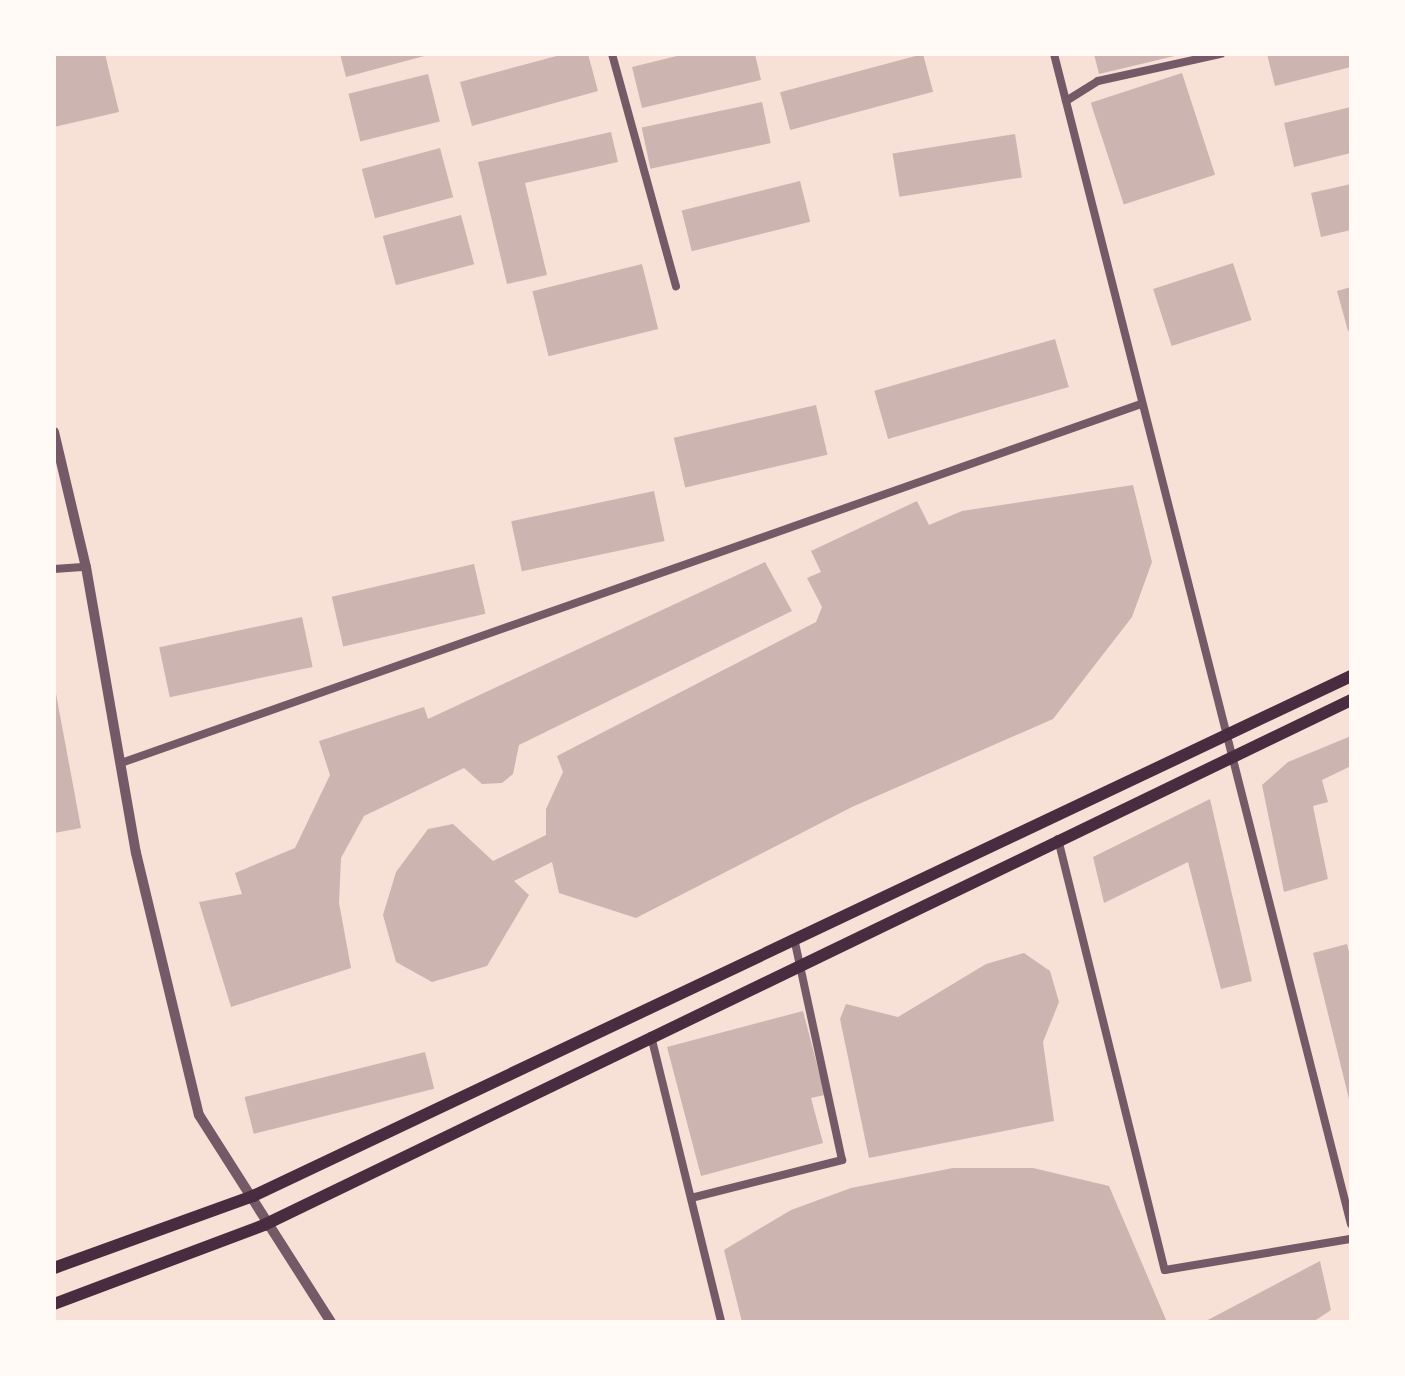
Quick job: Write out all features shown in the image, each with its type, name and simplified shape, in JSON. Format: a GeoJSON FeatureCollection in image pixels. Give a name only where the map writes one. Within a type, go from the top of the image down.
{"type":"FeatureCollection","features":[{"type":"Feature","properties":{"kind":"main road"},"geometry":{"type":"LineString","coordinates":[[54,1268],[253,1196],[1223,733],[1351,676]]}},
{"type":"Feature","properties":{"kind":"main road"},"geometry":{"type":"LineString","coordinates":[[54,1304],[264,1225],[1228,756],[1351,700]]}},
{"type":"Feature","properties":{"kind":"street"},"geometry":{"type":"LineString","coordinates":[[612,54],[676,286]]}},
{"type":"Feature","properties":{"kind":"street"},"geometry":{"type":"LineString","coordinates":[[1054,54],[1228,756],[1351,1224]]}},
{"type":"Feature","properties":{"kind":"street"},"geometry":{"type":"LineString","coordinates":[[1066,101],[1098,81],[1221,54]]}},
{"type":"Feature","properties":{"kind":"street"},"geometry":{"type":"LineString","coordinates":[[121,763],[1141,404]]}},
{"type":"Feature","properties":{"kind":"street"},"geometry":{"type":"LineString","coordinates":[[54,432],[86,567],[121,763],[199,1115],[253,1196],[264,1225],[331,1322]]}},
{"type":"Feature","properties":{"kind":"street"},"geometry":{"type":"LineString","coordinates":[[54,569],[86,567]]}},
{"type":"Feature","properties":{"kind":"street"},"geometry":{"type":"LineString","coordinates":[[1058,839],[1165,1270],[1351,1239]]}},
{"type":"Feature","properties":{"kind":"street"},"geometry":{"type":"LineString","coordinates":[[691,1198],[842,1160],[793,937]]}},
{"type":"Feature","properties":{"kind":"street"},"geometry":{"type":"LineString","coordinates":[[651,1035],[721,1322]]}},
{"type":"Feature","properties":{"kind":"building"},"geometry":{"type":"Polygon","coordinates":[[[54,54],[105,54],[119,112],[54,127],[54,54]]]}},
{"type":"Feature","properties":{"kind":"building"},"geometry":{"type":"Polygon","coordinates":[[[340,54],[428,54],[428,55],[346,77],[340,54]]]}},
{"type":"Feature","properties":{"kind":"building"},"geometry":{"type":"Polygon","coordinates":[[[564,54],[588,54],[598,91],[472,126],[460,82],[564,54]]]}},
{"type":"Feature","properties":{"kind":"building"},"geometry":{"type":"Polygon","coordinates":[[[685,54],[755,54],[761,80],[642,108],[632,67],[685,54]]]}},
{"type":"Feature","properties":{"kind":"building"},"geometry":{"type":"Polygon","coordinates":[[[923,54],[933,92],[790,130],[780,92],[923,54]]]}},
{"type":"Feature","properties":{"kind":"building"},"geometry":{"type":"Polygon","coordinates":[[[1094,54],[1179,54],[1179,55],[1099,74],[1094,54]]]}},
{"type":"Feature","properties":{"kind":"building"},"geometry":{"type":"Polygon","coordinates":[[[1267,54],[1351,54],[1351,67],[1275,86],[1267,54]]]}},
{"type":"Feature","properties":{"kind":"building"},"geometry":{"type":"Polygon","coordinates":[[[1182,73],[1215,175],[1124,204],[1091,103],[1182,73]]]}},
{"type":"Feature","properties":{"kind":"building"},"geometry":{"type":"Polygon","coordinates":[[[428,74],[440,122],[360,141],[348,94],[428,74]]]}},
{"type":"Feature","properties":{"kind":"building"},"geometry":{"type":"Polygon","coordinates":[[[762,102],[771,143],[650,169],[642,128],[762,102]]]}},
{"type":"Feature","properties":{"kind":"building"},"geometry":{"type":"Polygon","coordinates":[[[1351,107],[1351,153],[1294,167],[1284,123],[1351,107]]]}},
{"type":"Feature","properties":{"kind":"building"},"geometry":{"type":"Polygon","coordinates":[[[611,132],[618,162],[525,183],[547,275],[507,284],[478,162],[611,132]]]}},
{"type":"Feature","properties":{"kind":"building"},"geometry":{"type":"Polygon","coordinates":[[[1015,134],[1022,177],[899,197],[893,153],[1015,134]]]}},
{"type":"Feature","properties":{"kind":"building"},"geometry":{"type":"Polygon","coordinates":[[[440,148],[453,197],[375,218],[362,169],[440,148]]]}},
{"type":"Feature","properties":{"kind":"building"},"geometry":{"type":"Polygon","coordinates":[[[800,181],[810,222],[692,251],[682,211],[800,181]]]}},
{"type":"Feature","properties":{"kind":"building"},"geometry":{"type":"Polygon","coordinates":[[[1351,184],[1351,230],[1321,237],[1311,193],[1351,184]]]}},
{"type":"Feature","properties":{"kind":"building"},"geometry":{"type":"Polygon","coordinates":[[[461,215],[474,264],[396,285],[383,236],[461,215]]]}},
{"type":"Feature","properties":{"kind":"building"},"geometry":{"type":"Polygon","coordinates":[[[1233,263],[1252,320],[1172,346],[1153,289],[1233,263]]]}},
{"type":"Feature","properties":{"kind":"building"},"geometry":{"type":"Polygon","coordinates":[[[642,264],[658,329],[549,356],[532,291],[642,264]]]}},
{"type":"Feature","properties":{"kind":"building"},"geometry":{"type":"Polygon","coordinates":[[[1351,287],[1351,330],[1348,331],[1337,291],[1351,287]]]}},
{"type":"Feature","properties":{"kind":"building"},"geometry":{"type":"Polygon","coordinates":[[[1055,339],[1069,387],[888,439],[874,391],[1055,339]]]}},
{"type":"Feature","properties":{"kind":"building"},"geometry":{"type":"Polygon","coordinates":[[[816,405],[827,455],[685,488],[674,438],[816,405]]]}},
{"type":"Feature","properties":{"kind":"building"},"geometry":{"type":"Polygon","coordinates":[[[1133,485],[1152,562],[1132,617],[1053,719],[852,807],[636,918],[559,893],[552,862],[514,881],[529,895],[487,966],[432,982],[396,962],[383,915],[396,872],[428,829],[453,824],[493,861],[546,835],[546,809],[563,772],[557,756],[816,622],[822,607],[807,578],[821,572],[811,551],[917,501],[929,525],[962,511],[1133,485]]]}},
{"type":"Feature","properties":{"kind":"building"},"geometry":{"type":"Polygon","coordinates":[[[654,491],[665,541],[522,571],[511,521],[654,491]]]}},
{"type":"Feature","properties":{"kind":"building"},"geometry":{"type":"Polygon","coordinates":[[[765,562],[792,611],[519,745],[513,774],[502,783],[482,784],[464,768],[364,816],[341,858],[339,903],[351,968],[231,1007],[199,902],[242,894],[235,873],[295,848],[330,775],[319,741],[424,707],[428,719],[765,562]]]}},
{"type":"Feature","properties":{"kind":"building"},"geometry":{"type":"Polygon","coordinates":[[[474,564],[485,614],[343,647],[332,597],[474,564]]]}},
{"type":"Feature","properties":{"kind":"building"},"geometry":{"type":"Polygon","coordinates":[[[302,617],[313,667],[170,697],[159,647],[302,617]]]}},
{"type":"Feature","properties":{"kind":"building"},"geometry":{"type":"Polygon","coordinates":[[[54,683],[81,828],[54,833],[54,683]]]}},
{"type":"Feature","properties":{"kind":"building"},"geometry":{"type":"Polygon","coordinates":[[[1351,736],[1351,766],[1322,780],[1328,802],[1313,806],[1328,879],[1284,892],[1262,785],[1288,762],[1351,736]]]}},
{"type":"Feature","properties":{"kind":"building"},"geometry":{"type":"Polygon","coordinates":[[[1210,799],[1252,981],[1221,989],[1188,862],[1104,903],[1093,857],[1210,799]]]}},
{"type":"Feature","properties":{"kind":"building"},"geometry":{"type":"Polygon","coordinates":[[[1347,944],[1351,960],[1350,1103],[1313,953],[1347,944]]]}},
{"type":"Feature","properties":{"kind":"building"},"geometry":{"type":"Polygon","coordinates":[[[1024,953],[1050,971],[1059,1002],[1043,1042],[1054,1121],[869,1158],[840,1019],[846,1004],[898,1017],[986,964],[1024,953]]]}},
{"type":"Feature","properties":{"kind":"building"},"geometry":{"type":"Polygon","coordinates":[[[803,1011],[825,1095],[811,1098],[823,1143],[701,1176],[667,1047],[803,1011]]]}},
{"type":"Feature","properties":{"kind":"building"},"geometry":{"type":"Polygon","coordinates":[[[425,1052],[434,1089],[254,1134],[245,1097],[425,1052]]]}},
{"type":"Feature","properties":{"kind":"building"},"geometry":{"type":"Polygon","coordinates":[[[953,1168],[1033,1168],[1109,1186],[1167,1322],[742,1322],[724,1250],[791,1210],[851,1188],[953,1168]]]}},
{"type":"Feature","properties":{"kind":"building"},"geometry":{"type":"Polygon","coordinates":[[[1320,1261],[1331,1310],[1313,1322],[1204,1322],[1320,1261]]]}}]}
